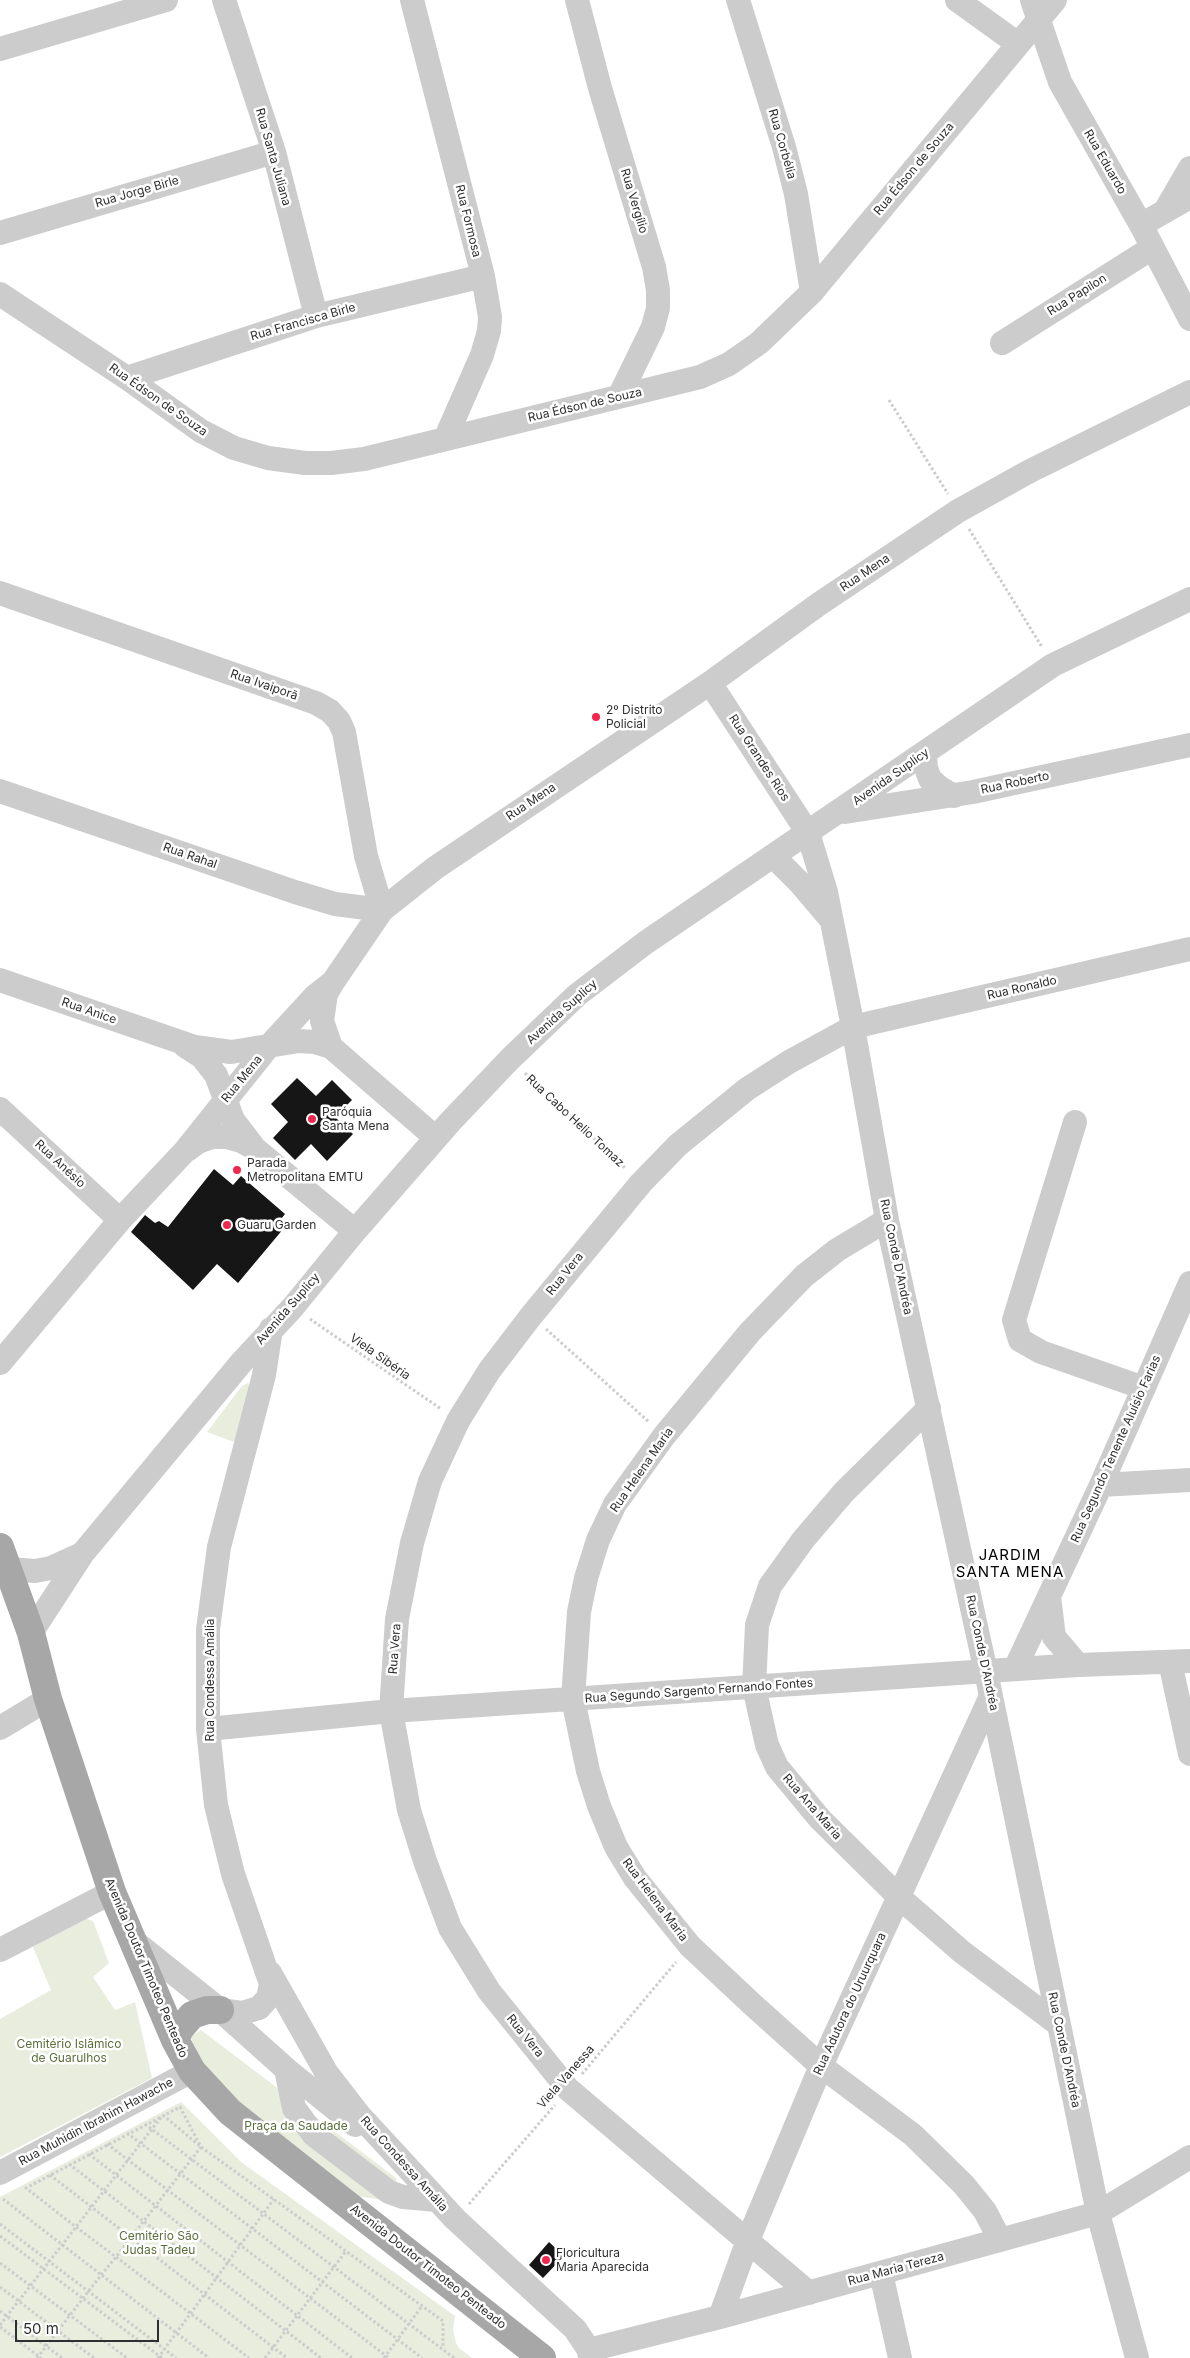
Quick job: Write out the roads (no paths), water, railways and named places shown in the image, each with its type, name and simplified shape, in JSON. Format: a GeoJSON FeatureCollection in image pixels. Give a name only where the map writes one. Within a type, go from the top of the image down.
{"type":"FeatureCollection","features":[{"type":"Feature","properties":{"kind":"main road","name":"Avenida Doutor Timoteo Penteado"},"geometry":{"type":"LineString","coordinates":[[4,1558],[31,1633],[48,1699],[112,1892],[175,2040],[192,2071],[230,2112],[542,2358]]}},
{"type":"Feature","properties":{"kind":"main road"},"geometry":{"type":"LineString","coordinates":[[175,2040],[180,2029],[192,2015],[207,2010],[220,2010]]}},
{"type":"Feature","properties":{"kind":"street"},"geometry":{"type":"LineString","coordinates":[[0,49],[166,0]]}},
{"type":"Feature","properties":{"kind":"street","name":"Rua Santa Juliana"},"geometry":{"type":"LineString","coordinates":[[224,0],[274,152],[316,316]]}},
{"type":"Feature","properties":{"kind":"street","name":"Rua Formosa"},"geometry":{"type":"LineString","coordinates":[[412,0],[482,276],[490,317],[489,331],[482,355],[446,438]]}},
{"type":"Feature","properties":{"kind":"street","name":"Rua Vergílio"},"geometry":{"type":"LineString","coordinates":[[577,0],[600,88],[654,267],[658,290],[658,308],[653,327],[619,397]]}},
{"type":"Feature","properties":{"kind":"street","name":"Rua Corbélia"},"geometry":{"type":"LineString","coordinates":[[738,0],[784,147],[796,194],[812,292]]}},
{"type":"Feature","properties":{"kind":"street"},"geometry":{"type":"LineString","coordinates":[[957,0],[1018,44]]}},
{"type":"Feature","properties":{"kind":"street","name":"Rua Édson de Souza"},"geometry":{"type":"LineString","coordinates":[[0,294],[127,378],[201,431],[234,448],[268,458],[305,463],[331,463],[364,458],[700,377],[729,364],[759,343],[812,292],[1018,44],[1035,10],[1055,0]]}},
{"type":"Feature","properties":{"kind":"street","name":"Rua Eduardo"},"geometry":{"type":"LineString","coordinates":[[1035,10],[1060,82],[1141,225],[1190,319]]}},
{"type":"Feature","properties":{"kind":"street","name":"Rua Jorge Birle"},"geometry":{"type":"LineString","coordinates":[[0,233],[274,152]]}},
{"type":"Feature","properties":{"kind":"street"},"geometry":{"type":"LineString","coordinates":[[1165,212],[1190,168]]}},
{"type":"Feature","properties":{"kind":"street"},"geometry":{"type":"LineString","coordinates":[[1141,225],[1190,197]]}},
{"type":"Feature","properties":{"kind":"street","name":"Rua Papilon"},"geometry":{"type":"LineString","coordinates":[[1002,343],[1152,248]]}},
{"type":"Feature","properties":{"kind":"street","name":"Rua Francisca Birle"},"geometry":{"type":"LineString","coordinates":[[127,378],[316,316],[482,276]]}},
{"type":"Feature","properties":{"kind":"street","name":"Rua Mena"},"geometry":{"type":"LineString","coordinates":[[0,1363],[120,1220],[185,1151],[268,1047],[314,997],[333,982],[382,910],[435,868],[710,683],[819,604],[958,511],[1030,471],[1190,392]]}},
{"type":"Feature","properties":{"kind":"street","name":"Rua Ivaiporã"},"geometry":{"type":"LineString","coordinates":[[0,593],[316,703],[330,711],[344,732],[366,856],[382,910]]}},
{"type":"Feature","properties":{"kind":"street","name":"Avenida Suplicy"},"geometry":{"type":"LineString","coordinates":[[31,1633],[83,1553],[235,1370],[293,1307],[354,1231],[436,1138],[510,1059],[585,989],[645,944],[1053,665],[1190,599]]}},
{"type":"Feature","properties":{"kind":"street","name":"Rua Grandes Rios"},"geometry":{"type":"LineString","coordinates":[[710,683],[808,833]]}},
{"type":"Feature","properties":{"kind":"street","name":"Rua Roberto"},"geometry":{"type":"LineString","coordinates":[[838,813],[954,796],[1190,745]]}},
{"type":"Feature","properties":{"kind":"street"},"geometry":{"type":"LineString","coordinates":[[925,754],[926,768],[930,779],[940,788],[954,796]]}},
{"type":"Feature","properties":{"kind":"street","name":"Rua Rahal"},"geometry":{"type":"LineString","coordinates":[[0,791],[295,892],[335,904],[382,910]]}},
{"type":"Feature","properties":{"kind":"street","name":"Rua Conde D'Andréa"},"geometry":{"type":"LineString","coordinates":[[808,833],[826,892],[853,1027],[887,1220],[986,1672],[1098,2213],[1137,2358]]}},
{"type":"Feature","properties":{"kind":"street","name":"Rua Conde D'Andréa"},"geometry":{"type":"LineString","coordinates":[[774,857],[800,882],[830,917]]}},
{"type":"Feature","properties":{"kind":"street","name":"Rua Ronaldo"},"geometry":{"type":"LineString","coordinates":[[853,1027],[1190,949]]}},
{"type":"Feature","properties":{"kind":"street","name":"Rua Anice"},"geometry":{"type":"LineString","coordinates":[[0,980],[177,1042],[213,1050],[231,1052],[268,1047],[283,1042],[299,1041],[315,1042],[331,1047]]}},
{"type":"Feature","properties":{"kind":"street"},"geometry":{"type":"LineString","coordinates":[[333,982],[325,1001],[322,1021],[331,1047],[436,1138]]}},
{"type":"Feature","properties":{"kind":"street","name":"Rua Vera"},"geometry":{"type":"LineString","coordinates":[[809,2293],[568,2089],[489,1991],[450,1928],[425,1861],[409,1810],[391,1711],[397,1619],[412,1543],[430,1481],[458,1421],[489,1370],[641,1183],[678,1146],[747,1089],[789,1062],[853,1027]]}},
{"type":"Feature","properties":{"kind":"street","name":"Rua Anice"},"geometry":{"type":"LineString","coordinates":[[177,1042],[194,1051],[208,1064],[222,1087],[225,1099]]}},
{"type":"Feature","properties":{"kind":"street"},"geometry":{"type":"LineString","coordinates":[[225,1099],[237,1128],[254,1148],[354,1231]]}},
{"type":"Feature","properties":{"kind":"street","name":"Rua Anésio"},"geometry":{"type":"LineString","coordinates":[[0,1109],[120,1220]]}},
{"type":"Feature","properties":{"kind":"street"},"geometry":{"type":"LineString","coordinates":[[1075,1122],[1014,1320],[1020,1340],[1041,1352],[1144,1388]]}},
{"type":"Feature","properties":{"kind":"street"},"geometry":{"type":"LineString","coordinates":[[185,1151],[198,1142],[212,1138],[227,1137],[241,1141],[254,1148]]}},
{"type":"Feature","properties":{"kind":"street","name":"Rua Helena Maria"},"geometry":{"type":"LineString","coordinates":[[887,1220],[837,1250],[804,1276],[750,1332],[664,1436],[615,1504],[598,1540],[586,1578],[579,1612],[573,1699],[598,1806],[616,1847],[635,1878],[690,1946],[821,2066],[913,2134],[964,2185],[985,2211],[1000,2240]]}},
{"type":"Feature","properties":{"kind":"street","name":"Rua Segundo Tenente Aluísio Farias"},"geometry":{"type":"LineString","coordinates":[[1015,1669],[1101,1485],[1190,1283]]}},
{"type":"Feature","properties":{"kind":"street","name":"Rua Condessa Amália"},"geometry":{"type":"LineString","coordinates":[[220,2010],[242,2013],[260,2008],[265,2003],[271,1984],[268,1970],[233,1874],[216,1805],[208,1729],[208,1629],[219,1547],[264,1375],[271,1329]]}},
{"type":"Feature","properties":{"kind":"street","name":"Rua Ana Maria"},"geometry":{"type":"LineString","coordinates":[[929,1408],[844,1492],[803,1540],[770,1586],[757,1625],[754,1687],[767,1744],[777,1767],[820,1818],[899,1897],[962,1952],[1058,2024]]}},
{"type":"Feature","properties":{"kind":"street"},"geometry":{"type":"LineString","coordinates":[[1101,1485],[1190,1480]]}},
{"type":"Feature","properties":{"kind":"street","name":"Avenida Suplicy"},"geometry":{"type":"LineString","coordinates":[[4,1558],[35,1571],[51,1568],[83,1553]]}},
{"type":"Feature","properties":{"kind":"street"},"geometry":{"type":"LineString","coordinates":[[1049,1597],[1054,1637],[1078,1665]]}},
{"type":"Feature","properties":{"kind":"street"},"geometry":{"type":"LineString","coordinates":[[1180,1661],[1190,1754]]}},
{"type":"Feature","properties":{"kind":"street","name":"Rua Segundo Sargento Fernando Fontes"},"geometry":{"type":"LineString","coordinates":[[208,1729],[391,1711],[1078,1665],[1180,1661]]}},
{"type":"Feature","properties":{"kind":"street","name":"Rua Adutora do Uruurquara"},"geometry":{"type":"LineString","coordinates":[[720,2318],[748,2240],[821,2066],[991,1696]]}},
{"type":"Feature","properties":{"kind":"street"},"geometry":{"type":"LineString","coordinates":[[0,1728],[48,1699]]}},
{"type":"Feature","properties":{"kind":"street"},"geometry":{"type":"LineString","coordinates":[[0,1950],[112,1892]]}},
{"type":"Feature","properties":{"kind":"street"},"geometry":{"type":"LineString","coordinates":[[131,1939],[220,2010],[286,2069],[398,2159]]}},
{"type":"Feature","properties":{"kind":"street","name":"Rua Condessa Amália"},"geometry":{"type":"LineString","coordinates":[[268,1970],[326,2072],[360,2116],[455,2219],[575,2329]]}},
{"type":"Feature","properties":{"kind":"street"},"geometry":{"type":"LineString","coordinates":[[286,2069],[294,2108],[314,2135],[389,2192],[403,2197],[437,2200]]}},
{"type":"Feature","properties":{"kind":"street","name":"Rua Muhidin Ibrahim Hawache"},"geometry":{"type":"LineString","coordinates":[[0,2173],[192,2071]]}},
{"type":"Feature","properties":{"kind":"street","name":"Rua Maria Tereza"},"geometry":{"type":"LineString","coordinates":[[575,2329],[590,2354],[1098,2213],[1190,2157]]}},
{"type":"Feature","properties":{"kind":"street"},"geometry":{"type":"LineString","coordinates":[[881,2273],[900,2358]]}},
{"type":"Feature","properties":{"kind":"place","name":"2º Distrito Policial"},"geometry":{"type":"Point","coordinates":[596,717]}},
{"type":"Feature","properties":{"kind":"place","name":"Paróquia Santa Mena"},"geometry":{"type":"Point","coordinates":[312,1119]}},
{"type":"Feature","properties":{"kind":"place","name":"Parada Metropolitana EMTU"},"geometry":{"type":"Point","coordinates":[237,1170]}},
{"type":"Feature","properties":{"kind":"place","name":"Guaru Garden"},"geometry":{"type":"Point","coordinates":[227,1225]}},
{"type":"Feature","properties":{"kind":"place","name":"Floricultura Maria Aparecida"},"geometry":{"type":"Point","coordinates":[546,2260]}},
{"type":"Feature","properties":{"kind":"district","name":"JARDIM SANTA MENA"},"geometry":{"type":"Point","coordinates":[1010,1564]}},
{"type":"Feature","properties":{"kind":"park label","name":"Cemitério Islâmico de Guarulhos"},"geometry":{"type":"Point","coordinates":[69,2051]}},
{"type":"Feature","properties":{"kind":"park label","name":"Praça da Saudade"},"geometry":{"type":"Point","coordinates":[296,2126]}},
{"type":"Feature","properties":{"kind":"park label","name":"Cemitério São Judas Tadeu"},"geometry":{"type":"Point","coordinates":[159,2243]}}]}
